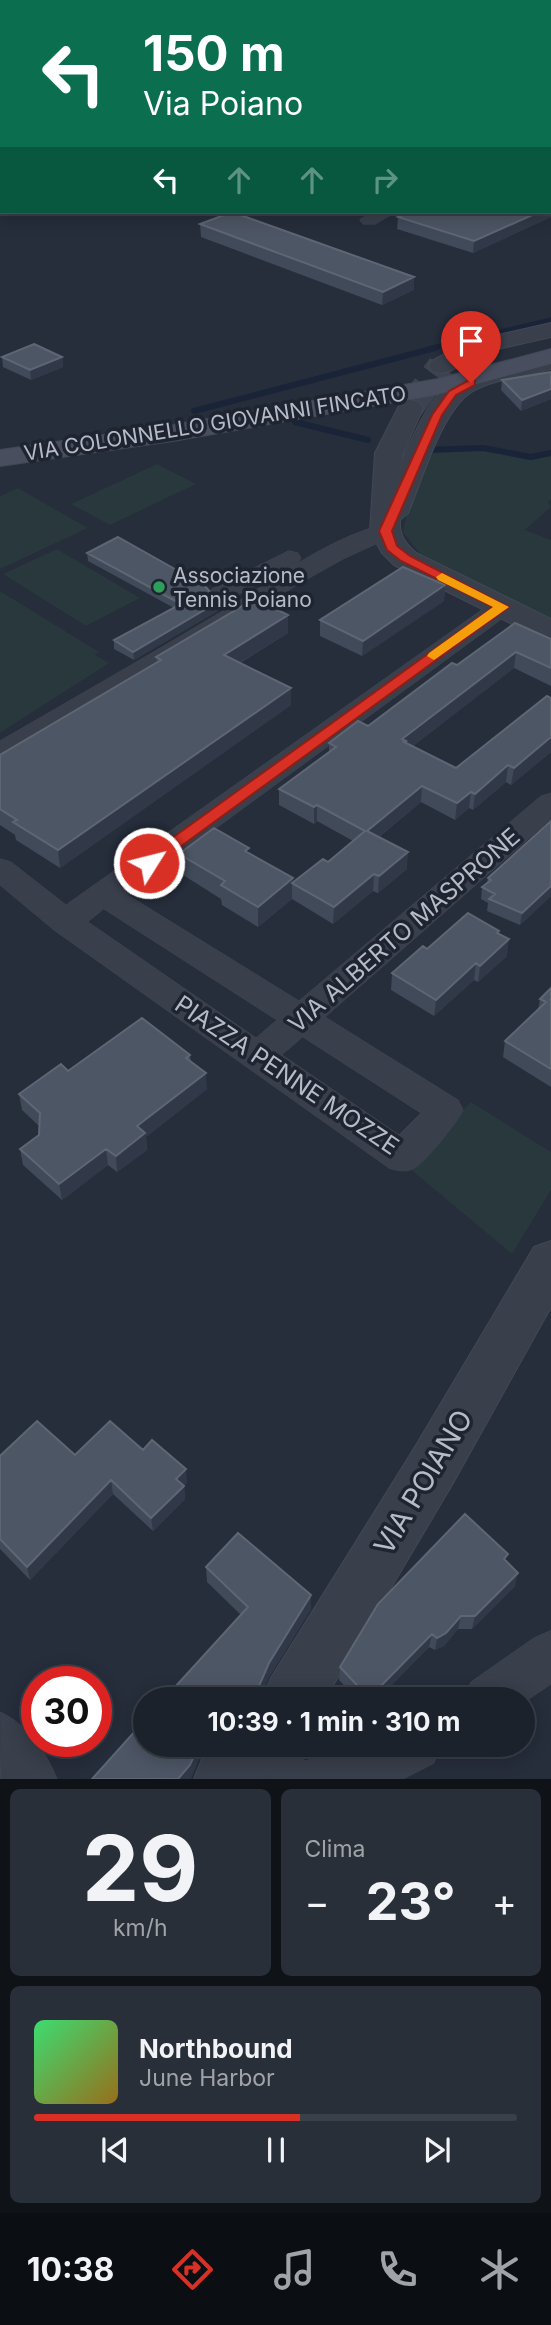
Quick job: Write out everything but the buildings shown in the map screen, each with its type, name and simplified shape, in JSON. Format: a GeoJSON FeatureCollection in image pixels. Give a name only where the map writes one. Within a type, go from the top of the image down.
{"type":"FeatureCollection","features":[{"type":"Feature","properties":{"kind":"main road"},"geometry":{"type":"LineString","coordinates":[[0,445],[233,415],[409,386],[551,350]]}},
{"type":"Feature","properties":{"kind":"main road","name":"VIA COLONNELLO GIOVANNI FINCATO"},"geometry":{"type":"LineString","coordinates":[[0,458],[173,433],[440,386],[551,358]]}},
{"type":"Feature","properties":{"kind":"street"},"geometry":{"type":"LineString","coordinates":[[369,220],[382,214]]}},
{"type":"Feature","properties":{"kind":"street"},"geometry":{"type":"LineString","coordinates":[[440,366],[476,347],[551,330]]}},
{"type":"Feature","properties":{"kind":"street"},"geometry":{"type":"LineString","coordinates":[[0,753],[233,616],[289,579],[334,554],[386,531],[437,415],[453,393],[471,383],[551,358]]}},
{"type":"Feature","properties":{"kind":"street"},"geometry":{"type":"LineString","coordinates":[[410,408],[389,453],[386,531],[392,547],[405,559],[551,631]]}},
{"type":"Feature","properties":{"kind":"street"},"geometry":{"type":"LineString","coordinates":[[221,594],[317,543],[354,529],[386,531]]}},
{"type":"Feature","properties":{"kind":"street"},"geometry":{"type":"LineString","coordinates":[[65,922],[502,607]]}},
{"type":"Feature","properties":{"kind":"street","name":"VIA ALBERTO MASPRONE"},"geometry":{"type":"LineString","coordinates":[[257,1056],[551,803]]}},
{"type":"Feature","properties":{"kind":"street","name":"PIAZZA PENNE MOZZE"},"geometry":{"type":"LineString","coordinates":[[0,869],[65,922],[402,1157],[445,1110],[105,895]]}},
{"type":"Feature","properties":{"kind":"street","name":"VIA POIANO"},"geometry":{"type":"LineString","coordinates":[[299,1687],[434,1465],[551,1262]]}},
{"type":"Feature","properties":{"kind":"street"},"geometry":{"type":"LineString","coordinates":[[505,1687],[551,1655]]}},
{"type":"Feature","properties":{"kind":"street"},"geometry":{"type":"LineString","coordinates":[[0,1737],[32,1779]]}},
{"type":"Feature","properties":{"kind":"street"},"geometry":{"type":"LineString","coordinates":[[322,1779],[369,1770],[393,1757]]}},
{"type":"Feature","properties":{"kind":"shaded area"},"geometry":{"type":"Polygon","coordinates":[[[480,449],[529,460],[551,455],[551,499],[548,502],[551,507],[525,530],[551,540],[551,622],[420,554],[403,532],[408,506],[434,451],[480,449]]]}},
{"type":"Feature","properties":{"kind":"shaded area"},"geometry":{"type":"Polygon","coordinates":[[[157,464],[196,484],[110,525],[71,504],[157,464]]]}},
{"type":"Feature","properties":{"kind":"shaded area"},"geometry":{"type":"Polygon","coordinates":[[[18,488],[88,528],[0,569],[0,496],[18,488]]]}},
{"type":"Feature","properties":{"kind":"shaded area"},"geometry":{"type":"Polygon","coordinates":[[[57,549],[140,598],[86,626],[3,574],[57,549]]]}},
{"type":"Feature","properties":{"kind":"shaded area"},"geometry":{"type":"Polygon","coordinates":[[[0,591],[99,652],[95,655],[109,663],[0,733],[0,591]]]}},
{"type":"Feature","properties":{"kind":"shaded area"},"geometry":{"type":"Polygon","coordinates":[[[471,1102],[551,1152],[551,1190],[512,1254],[409,1168],[471,1102]]]}},
{"type":"Feature","properties":{"kind":"waterway"},"geometry":{"type":"LineString","coordinates":[[428,349],[551,320]]}},
{"type":"Feature","properties":{"kind":"waterway"},"geometry":{"type":"LineString","coordinates":[[194,411],[435,348]]}},
{"type":"Feature","properties":{"kind":"waterway"},"geometry":{"type":"LineString","coordinates":[[295,422],[368,440]]}},
{"type":"Feature","properties":{"kind":"waterway"},"geometry":{"type":"LineString","coordinates":[[427,450],[483,448],[531,457],[551,453]]}},
{"type":"Feature","properties":{"kind":"tunnel"},"geometry":{"type":"LineString","coordinates":[[410,408],[441,366]]}},
{"type":"Feature","properties":{"kind":"slow traffic"},"geometry":{"type":"LineString","coordinates":[[434,656],[502,607],[442,577]]}},
{"type":"Feature","properties":{"kind":"place","name":"Associazione Tennis Poiano"},"geometry":{"type":"Point","coordinates":[159,587]}},
{"type":"Feature","properties":{"kind":"route"},"geometry":{"type":"LineString","coordinates":[[149,863],[502,607],[405,559],[392,547],[386,531],[437,415],[453,393],[471,383]]}}]}
